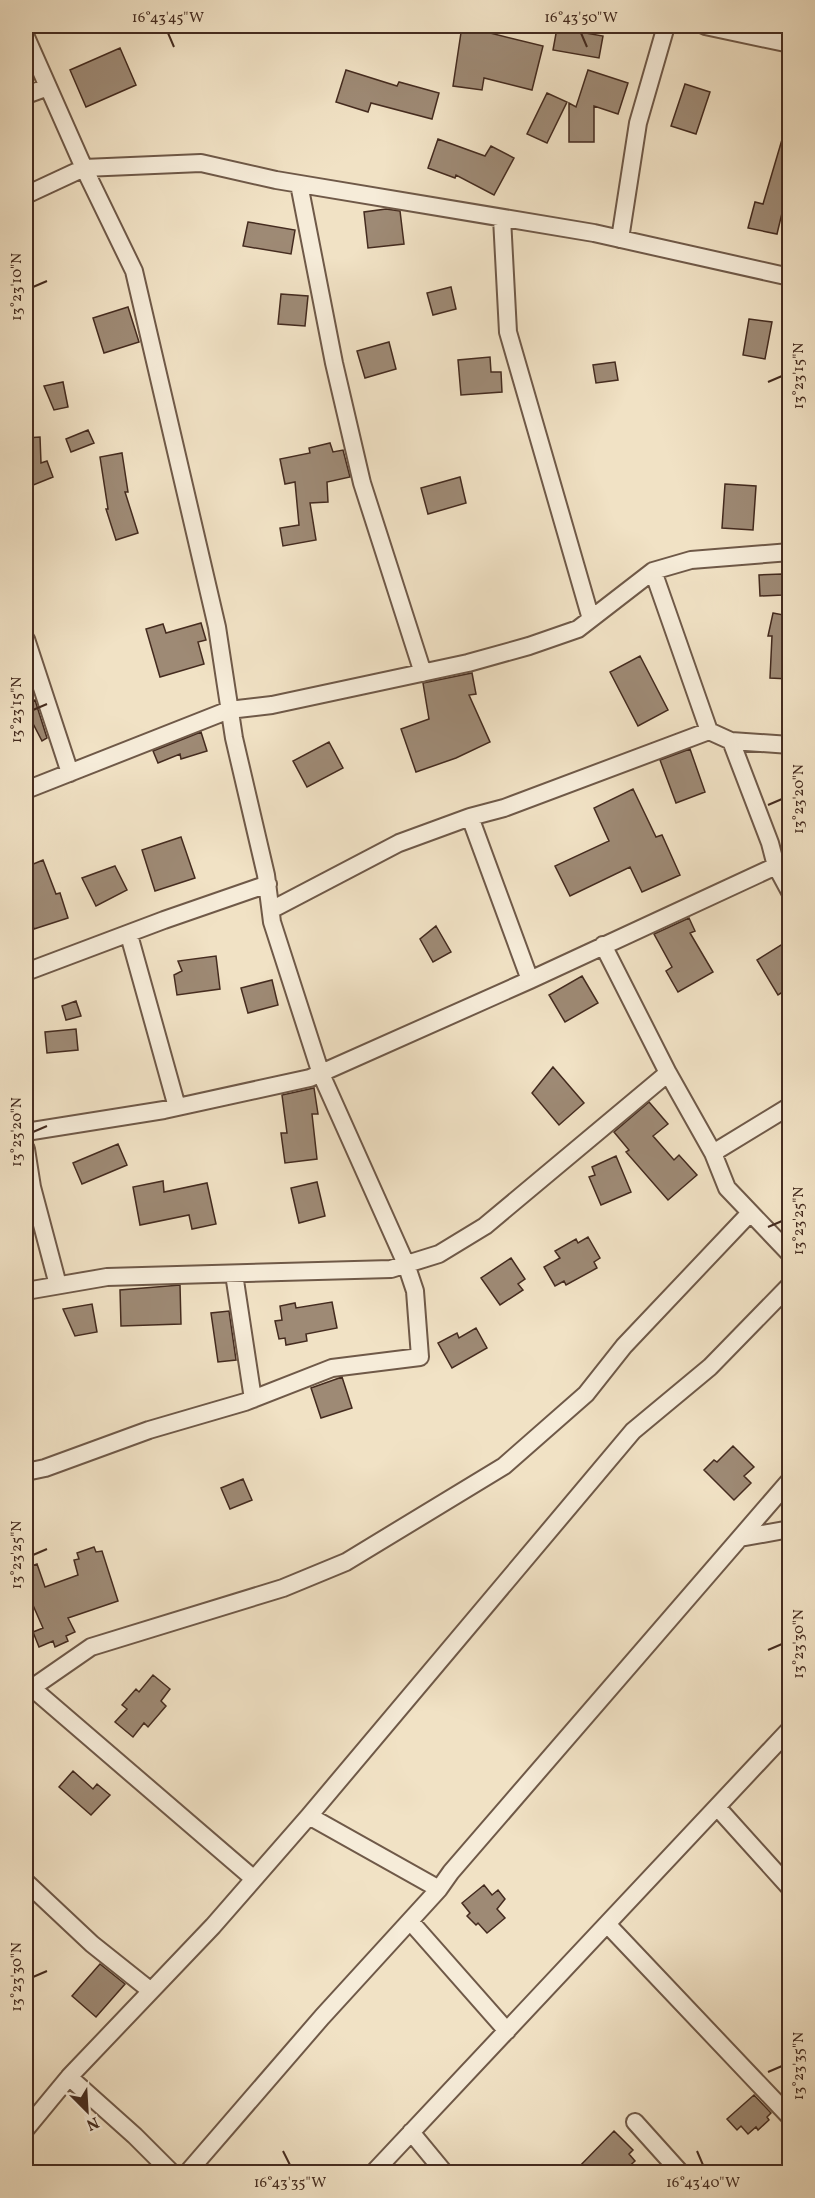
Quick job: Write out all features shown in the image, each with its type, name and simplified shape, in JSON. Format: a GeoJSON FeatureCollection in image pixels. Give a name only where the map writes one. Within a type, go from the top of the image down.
{"type":"FeatureCollection","features":[{"type":"Feature","properties":{"kind":"street"},"geometry":{"type":"LineString","coordinates":[[620,239],[638,123],[666,26]]}},
{"type":"Feature","properties":{"kind":"street"},"geometry":{"type":"LineString","coordinates":[[705,26],[789,44]]}},
{"type":"Feature","properties":{"kind":"street"},"geometry":{"type":"LineString","coordinates":[[26,37],[84,168],[134,271],[217,627],[234,738],[268,884],[272,922],[321,1074],[406,1264],[415,1291],[420,1358],[332,1368],[253,1399],[149,1430],[45,1468],[26,1472]]}},
{"type":"Feature","properties":{"kind":"street"},"geometry":{"type":"LineString","coordinates":[[26,95],[48,87]]}},
{"type":"Feature","properties":{"kind":"street"},"geometry":{"type":"LineString","coordinates":[[26,195],[84,168],[201,163],[299,184],[620,239],[789,277]]}},
{"type":"Feature","properties":{"kind":"street"},"geometry":{"type":"LineString","coordinates":[[299,184],[334,363],[362,483],[423,673]]}},
{"type":"Feature","properties":{"kind":"street"},"geometry":{"type":"LineString","coordinates":[[501,218],[508,332],[591,619]]}},
{"type":"Feature","properties":{"kind":"street"},"geometry":{"type":"LineString","coordinates":[[26,790],[230,710],[272,705],[423,673],[529,646],[578,629],[653,571],[691,560],[789,552]]}},
{"type":"Feature","properties":{"kind":"street"},"geometry":{"type":"LineString","coordinates":[[653,571],[709,731]]}},
{"type":"Feature","properties":{"kind":"street"},"geometry":{"type":"LineString","coordinates":[[26,639],[70,773]]}},
{"type":"Feature","properties":{"kind":"street"},"geometry":{"type":"LineString","coordinates":[[271,910],[399,843],[470,817],[504,808],[709,731],[731,741],[789,745]]}},
{"type":"Feature","properties":{"kind":"street"},"geometry":{"type":"LineString","coordinates":[[731,741],[770,843],[776,866],[789,892]]}},
{"type":"Feature","properties":{"kind":"street"},"geometry":{"type":"LineString","coordinates":[[470,817],[530,980]]}},
{"type":"Feature","properties":{"kind":"street"},"geometry":{"type":"LineString","coordinates":[[26,1132],[74,1126],[177,1107],[310,1078],[530,980],[776,866]]}},
{"type":"Feature","properties":{"kind":"street"},"geometry":{"type":"LineString","coordinates":[[26,972],[268,884]]}},
{"type":"Feature","properties":{"kind":"street"},"geometry":{"type":"LineString","coordinates":[[129,935],[177,1107]]}},
{"type":"Feature","properties":{"kind":"street"},"geometry":{"type":"LineString","coordinates":[[603,945],[668,1073],[713,1153],[727,1188],[789,1254]]}},
{"type":"Feature","properties":{"kind":"street"},"geometry":{"type":"LineString","coordinates":[[26,1291],[107,1277],[391,1269],[439,1254],[485,1226],[668,1073]]}},
{"type":"Feature","properties":{"kind":"street"},"geometry":{"type":"LineString","coordinates":[[713,1153],[789,1106]]}},
{"type":"Feature","properties":{"kind":"street"},"geometry":{"type":"LineString","coordinates":[[26,1149],[32,1187],[58,1285]]}},
{"type":"Feature","properties":{"kind":"street"},"geometry":{"type":"LineString","coordinates":[[254,1879],[29,1690],[91,1647],[283,1588],[346,1562],[504,1466],[586,1394],[624,1346],[750,1213]]}},
{"type":"Feature","properties":{"kind":"street"},"geometry":{"type":"LineString","coordinates":[[234,1274],[253,1399]]}},
{"type":"Feature","properties":{"kind":"street"},"geometry":{"type":"LineString","coordinates":[[26,2129],[69,2077],[254,1879],[309,1816],[633,1431],[710,1367],[789,1285]]}},
{"type":"Feature","properties":{"kind":"street"},"geometry":{"type":"LineString","coordinates":[[188,2172],[322,2017],[439,1889],[451,1872],[789,1480]]}},
{"type":"Feature","properties":{"kind":"street"},"geometry":{"type":"LineString","coordinates":[[741,1538],[789,1529]]}},
{"type":"Feature","properties":{"kind":"street"},"geometry":{"type":"LineString","coordinates":[[374,2172],[789,1729]]}},
{"type":"Feature","properties":{"kind":"street"},"geometry":{"type":"LineString","coordinates":[[717,1807],[789,1888]]}},
{"type":"Feature","properties":{"kind":"street"},"geometry":{"type":"LineString","coordinates":[[309,1816],[439,1889]]}},
{"type":"Feature","properties":{"kind":"street"},"geometry":{"type":"LineString","coordinates":[[26,1882],[92,1944],[151,1991]]}},
{"type":"Feature","properties":{"kind":"street"},"geometry":{"type":"LineString","coordinates":[[410,1921],[507,2031]]}},
{"type":"Feature","properties":{"kind":"street"},"geometry":{"type":"LineString","coordinates":[[607,1924],[789,2117]]}},
{"type":"Feature","properties":{"kind":"street"},"geometry":{"type":"LineString","coordinates":[[69,2077],[135,2136],[171,2172]]}},
{"type":"Feature","properties":{"kind":"street"},"geometry":{"type":"LineString","coordinates":[[634,2122],[680,2172]]}},
{"type":"Feature","properties":{"kind":"street"},"geometry":{"type":"LineString","coordinates":[[411,2132],[444,2172]]}},
{"type":"Feature","properties":{"kind":"building"},"geometry":{"type":"Polygon","coordinates":[[[462,26],[492,26],[490,33],[543,46],[532,90],[484,78],[482,90],[453,86],[462,26]]]}},
{"type":"Feature","properties":{"kind":"building"},"geometry":{"type":"Polygon","coordinates":[[[557,28],[603,36],[599,58],[553,50],[557,28]]]}},
{"type":"Feature","properties":{"kind":"building"},"geometry":{"type":"Polygon","coordinates":[[[120,48],[136,85],[86,107],[70,70],[120,48]]]}},
{"type":"Feature","properties":{"kind":"building"},"geometry":{"type":"Polygon","coordinates":[[[346,70],[397,86],[399,82],[439,93],[432,119],[371,103],[368,112],[336,102],[346,70]]]}},
{"type":"Feature","properties":{"kind":"building"},"geometry":{"type":"Polygon","coordinates":[[[588,70],[628,83],[618,114],[594,106],[594,142],[569,142],[569,103],[576,107],[588,70]]]}},
{"type":"Feature","properties":{"kind":"building"},"geometry":{"type":"Polygon","coordinates":[[[685,84],[710,92],[696,134],[671,126],[685,84]]]}},
{"type":"Feature","properties":{"kind":"building"},"geometry":{"type":"Polygon","coordinates":[[[547,93],[567,102],[547,143],[527,134],[547,93]]]}},
{"type":"Feature","properties":{"kind":"building"},"geometry":{"type":"Polygon","coordinates":[[[786,126],[789,126],[789,184],[777,234],[748,228],[755,202],[763,204],[786,126]]]}},
{"type":"Feature","properties":{"kind":"building"},"geometry":{"type":"Polygon","coordinates":[[[438,139],[485,156],[491,146],[514,158],[494,195],[456,175],[455,178],[428,168],[438,139]]]}},
{"type":"Feature","properties":{"kind":"building"},"geometry":{"type":"Polygon","coordinates":[[[386,209],[400,211],[404,244],[368,248],[364,212],[386,209]]]}},
{"type":"Feature","properties":{"kind":"building"},"geometry":{"type":"Polygon","coordinates":[[[248,222],[295,230],[291,254],[243,246],[248,222]]]}},
{"type":"Feature","properties":{"kind":"building"},"geometry":{"type":"Polygon","coordinates":[[[451,287],[456,309],[433,315],[427,293],[451,287]]]}},
{"type":"Feature","properties":{"kind":"building"},"geometry":{"type":"Polygon","coordinates":[[[281,294],[308,296],[305,326],[278,324],[281,294]]]}},
{"type":"Feature","properties":{"kind":"building"},"geometry":{"type":"Polygon","coordinates":[[[128,307],[139,342],[104,353],[93,318],[128,307]]]}},
{"type":"Feature","properties":{"kind":"building"},"geometry":{"type":"Polygon","coordinates":[[[749,319],[772,322],[765,359],[743,355],[749,319]]]}},
{"type":"Feature","properties":{"kind":"building"},"geometry":{"type":"Polygon","coordinates":[[[389,342],[396,369],[365,378],[357,351],[389,342]]]}},
{"type":"Feature","properties":{"kind":"building"},"geometry":{"type":"Polygon","coordinates":[[[490,357],[491,372],[501,372],[502,392],[461,395],[458,360],[490,357]]]}},
{"type":"Feature","properties":{"kind":"building"},"geometry":{"type":"Polygon","coordinates":[[[615,362],[618,380],[596,383],[593,365],[615,362]]]}},
{"type":"Feature","properties":{"kind":"building"},"geometry":{"type":"Polygon","coordinates":[[[63,382],[68,407],[54,410],[44,386],[63,382]]]}},
{"type":"Feature","properties":{"kind":"building"},"geometry":{"type":"Polygon","coordinates":[[[88,430],[94,443],[71,452],[66,439],[88,430]]]}},
{"type":"Feature","properties":{"kind":"building"},"geometry":{"type":"Polygon","coordinates":[[[40,437],[41,463],[47,461],[53,477],[26,488],[26,438],[40,437]]]}},
{"type":"Feature","properties":{"kind":"building"},"geometry":{"type":"Polygon","coordinates":[[[330,443],[333,452],[343,450],[350,477],[327,482],[328,502],[310,503],[316,540],[283,546],[280,528],[299,525],[295,482],[285,484],[280,459],[310,453],[309,448],[330,443]]]}},
{"type":"Feature","properties":{"kind":"building"},"geometry":{"type":"Polygon","coordinates":[[[122,453],[128,492],[125,492],[138,533],[116,540],[106,509],[108,509],[100,457],[122,453]]]}},
{"type":"Feature","properties":{"kind":"building"},"geometry":{"type":"Polygon","coordinates":[[[460,477],[466,503],[428,514],[421,488],[460,477]]]}},
{"type":"Feature","properties":{"kind":"building"},"geometry":{"type":"Polygon","coordinates":[[[725,484],[756,486],[753,530],[722,528],[725,484]]]}},
{"type":"Feature","properties":{"kind":"building"},"geometry":{"type":"Polygon","coordinates":[[[782,574],[783,595],[760,596],[759,575],[782,574]]]}},
{"type":"Feature","properties":{"kind":"building"},"geometry":{"type":"Polygon","coordinates":[[[773,613],[789,616],[789,679],[770,678],[772,636],[768,636],[773,613]]]}},
{"type":"Feature","properties":{"kind":"building"},"geometry":{"type":"Polygon","coordinates":[[[201,623],[206,640],[198,642],[204,664],[160,677],[146,629],[163,624],[166,633],[201,623]]]}},
{"type":"Feature","properties":{"kind":"building"},"geometry":{"type":"Polygon","coordinates":[[[640,656],[668,710],[638,726],[610,672],[640,656]]]}},
{"type":"Feature","properties":{"kind":"building"},"geometry":{"type":"Polygon","coordinates":[[[472,673],[476,694],[469,695],[490,742],[456,758],[416,772],[401,729],[429,719],[423,683],[472,673]]]}},
{"type":"Feature","properties":{"kind":"building"},"geometry":{"type":"Polygon","coordinates":[[[35,700],[47,738],[42,741],[26,710],[26,706],[35,700]]]}},
{"type":"Feature","properties":{"kind":"building"},"geometry":{"type":"Polygon","coordinates":[[[201,732],[207,751],[181,759],[180,754],[158,763],[153,751],[201,732]]]}},
{"type":"Feature","properties":{"kind":"building"},"geometry":{"type":"Polygon","coordinates":[[[329,742],[343,768],[307,787],[293,761],[329,742]]]}},
{"type":"Feature","properties":{"kind":"building"},"geometry":{"type":"Polygon","coordinates":[[[690,749],[705,792],[676,803],[660,760],[690,749]]]}},
{"type":"Feature","properties":{"kind":"building"},"geometry":{"type":"Polygon","coordinates":[[[633,789],[656,837],[662,835],[680,875],[642,892],[630,867],[570,896],[555,866],[609,841],[594,808],[633,789]]]}},
{"type":"Feature","properties":{"kind":"building"},"geometry":{"type":"Polygon","coordinates":[[[181,837],[195,878],[155,891],[142,850],[181,837]]]}},
{"type":"Feature","properties":{"kind":"building"},"geometry":{"type":"Polygon","coordinates":[[[43,860],[56,894],[60,893],[68,918],[34,929],[26,904],[26,867],[43,860]]]}},
{"type":"Feature","properties":{"kind":"building"},"geometry":{"type":"Polygon","coordinates":[[[115,866],[127,890],[96,906],[82,878],[115,866]]]}},
{"type":"Feature","properties":{"kind":"building"},"geometry":{"type":"Polygon","coordinates":[[[689,918],[695,931],[690,933],[713,972],[678,992],[666,971],[672,967],[654,934],[689,918]]]}},
{"type":"Feature","properties":{"kind":"building"},"geometry":{"type":"Polygon","coordinates":[[[436,926],[451,952],[433,962],[420,939],[436,926]]]}},
{"type":"Feature","properties":{"kind":"building"},"geometry":{"type":"Polygon","coordinates":[[[789,940],[789,988],[778,995],[757,960],[789,940]]]}},
{"type":"Feature","properties":{"kind":"building"},"geometry":{"type":"Polygon","coordinates":[[[216,956],[220,989],[177,995],[174,975],[182,971],[178,961],[216,956]]]}},
{"type":"Feature","properties":{"kind":"building"},"geometry":{"type":"Polygon","coordinates":[[[582,976],[598,1003],[565,1022],[549,995],[582,976]]]}},
{"type":"Feature","properties":{"kind":"building"},"geometry":{"type":"Polygon","coordinates":[[[272,980],[278,1005],[248,1013],[241,988],[272,980]]]}},
{"type":"Feature","properties":{"kind":"building"},"geometry":{"type":"Polygon","coordinates":[[[76,1001],[81,1016],[66,1020],[62,1006],[76,1001]]]}},
{"type":"Feature","properties":{"kind":"building"},"geometry":{"type":"Polygon","coordinates":[[[76,1029],[78,1050],[47,1053],[45,1032],[76,1029]]]}},
{"type":"Feature","properties":{"kind":"building"},"geometry":{"type":"Polygon","coordinates":[[[553,1067],[584,1103],[559,1125],[532,1093],[553,1067]]]}},
{"type":"Feature","properties":{"kind":"building"},"geometry":{"type":"Polygon","coordinates":[[[314,1088],[318,1114],[312,1114],[317,1159],[285,1163],[281,1133],[287,1133],[282,1095],[314,1088]]]}},
{"type":"Feature","properties":{"kind":"building"},"geometry":{"type":"Polygon","coordinates":[[[649,1102],[668,1124],[653,1136],[674,1160],[679,1155],[697,1175],[668,1200],[626,1152],[629,1150],[614,1132],[649,1102]]]}},
{"type":"Feature","properties":{"kind":"building"},"geometry":{"type":"Polygon","coordinates":[[[118,1144],[127,1165],[82,1184],[73,1163],[118,1144]]]}},
{"type":"Feature","properties":{"kind":"building"},"geometry":{"type":"Polygon","coordinates":[[[616,1156],[631,1192],[601,1205],[589,1177],[595,1175],[592,1167],[616,1156]]]}},
{"type":"Feature","properties":{"kind":"building"},"geometry":{"type":"Polygon","coordinates":[[[163,1181],[164,1192],[207,1183],[216,1224],[192,1229],[189,1215],[140,1225],[133,1187],[163,1181]]]}},
{"type":"Feature","properties":{"kind":"building"},"geometry":{"type":"Polygon","coordinates":[[[317,1182],[325,1216],[299,1223],[291,1188],[317,1182]]]}},
{"type":"Feature","properties":{"kind":"building"},"geometry":{"type":"Polygon","coordinates":[[[588,1237],[600,1258],[594,1262],[597,1268],[566,1285],[564,1281],[555,1286],[544,1267],[560,1258],[555,1251],[576,1239],[578,1243],[588,1237]]]}},
{"type":"Feature","properties":{"kind":"building"},"geometry":{"type":"Polygon","coordinates":[[[511,1258],[525,1279],[518,1284],[523,1290],[500,1305],[481,1278],[511,1258]]]}},
{"type":"Feature","properties":{"kind":"building"},"geometry":{"type":"Polygon","coordinates":[[[180,1285],[181,1324],[121,1326],[120,1290],[180,1285]]]}},
{"type":"Feature","properties":{"kind":"building"},"geometry":{"type":"Polygon","coordinates":[[[332,1302],[337,1328],[306,1334],[307,1341],[286,1345],[285,1338],[279,1339],[275,1321],[282,1320],[280,1306],[295,1303],[296,1308],[332,1302]]]}},
{"type":"Feature","properties":{"kind":"building"},"geometry":{"type":"Polygon","coordinates":[[[92,1304],[97,1332],[75,1336],[63,1309],[92,1304]]]}},
{"type":"Feature","properties":{"kind":"building"},"geometry":{"type":"Polygon","coordinates":[[[229,1311],[236,1360],[218,1362],[211,1313],[229,1311]]]}},
{"type":"Feature","properties":{"kind":"building"},"geometry":{"type":"Polygon","coordinates":[[[476,1328],[487,1348],[452,1368],[438,1343],[457,1333],[459,1338],[476,1328]]]}},
{"type":"Feature","properties":{"kind":"building"},"geometry":{"type":"Polygon","coordinates":[[[342,1377],[352,1408],[321,1418],[311,1388],[342,1377]]]}},
{"type":"Feature","properties":{"kind":"building"},"geometry":{"type":"Polygon","coordinates":[[[733,1446],[754,1467],[744,1476],[751,1483],[734,1500],[704,1470],[714,1460],[717,1462],[733,1446]]]}},
{"type":"Feature","properties":{"kind":"building"},"geometry":{"type":"Polygon","coordinates":[[[243,1479],[252,1500],[230,1509],[221,1488],[243,1479]]]}},
{"type":"Feature","properties":{"kind":"building"},"geometry":{"type":"Polygon","coordinates":[[[94,1547],[96,1552],[102,1551],[118,1601],[68,1618],[75,1632],[66,1636],[68,1641],[55,1647],[53,1641],[39,1647],[33,1632],[43,1628],[32,1603],[26,1605],[26,1568],[37,1564],[45,1587],[78,1575],[74,1560],[79,1559],[77,1553],[94,1547]]]}},
{"type":"Feature","properties":{"kind":"building"},"geometry":{"type":"Polygon","coordinates":[[[153,1675],[170,1689],[161,1701],[166,1706],[148,1727],[144,1723],[133,1737],[115,1722],[127,1709],[122,1705],[136,1689],[139,1692],[153,1675]]]}},
{"type":"Feature","properties":{"kind":"building"},"geometry":{"type":"Polygon","coordinates":[[[73,1771],[93,1789],[97,1784],[110,1795],[91,1815],[59,1787],[73,1771]]]}},
{"type":"Feature","properties":{"kind":"building"},"geometry":{"type":"Polygon","coordinates":[[[484,1885],[492,1895],[498,1890],[505,1899],[497,1909],[505,1918],[487,1933],[467,1916],[470,1913],[462,1903],[484,1885]]]}},
{"type":"Feature","properties":{"kind":"building"},"geometry":{"type":"Polygon","coordinates":[[[100,1964],[125,1984],[96,2017],[72,1996],[100,1964]]]}},
{"type":"Feature","properties":{"kind":"building"},"geometry":{"type":"Polygon","coordinates":[[[754,2095],[771,2113],[767,2117],[769,2120],[758,2130],[756,2127],[748,2134],[741,2126],[737,2130],[727,2119],[754,2095]]]}},
{"type":"Feature","properties":{"kind":"building"},"geometry":{"type":"Polygon","coordinates":[[[614,2131],[633,2150],[629,2154],[635,2161],[623,2172],[574,2172],[614,2131]]]}}]}
